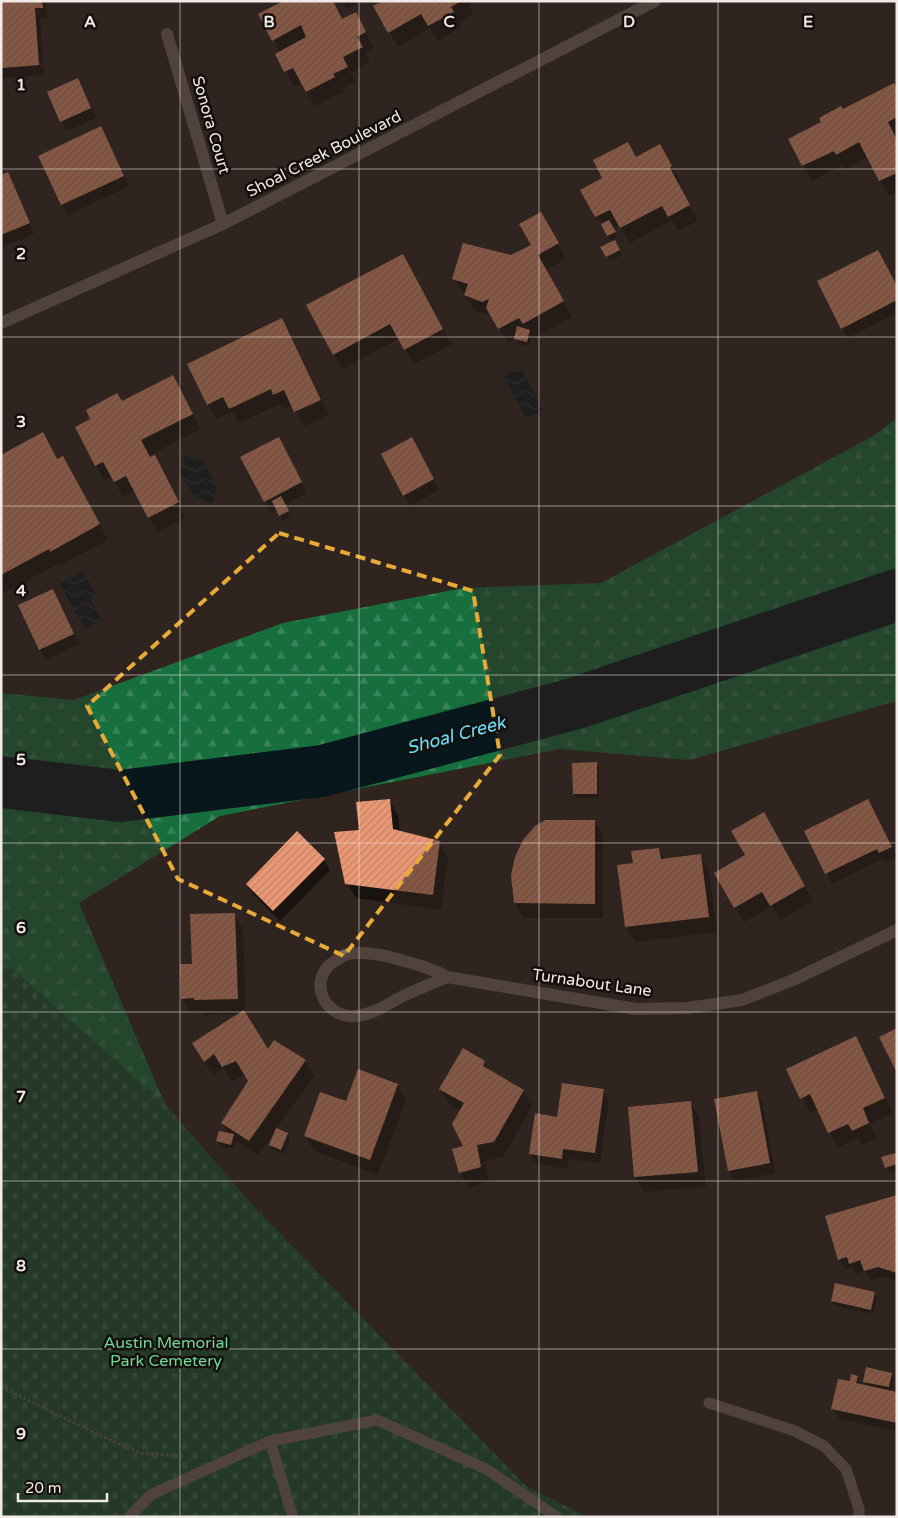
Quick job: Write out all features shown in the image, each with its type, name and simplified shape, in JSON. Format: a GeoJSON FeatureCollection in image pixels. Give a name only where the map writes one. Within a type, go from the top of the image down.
{"type":"FeatureCollection","features":[{"type":"Feature","properties":{"kind":"street","name":"Shoal Creek Boulevard"},"geometry":{"type":"LineString","coordinates":[[1,323],[223,224],[655,1]]}},
{"type":"Feature","properties":{"kind":"street","name":"Sonora Court"},"geometry":{"type":"LineString","coordinates":[[167,34],[223,224]]}},
{"type":"Feature","properties":{"kind":"street","name":"Turnabout Lane"},"geometry":{"type":"LineString","coordinates":[[447,977],[405,995],[375,1012],[355,1016],[341,1015],[327,1005],[321,994],[320,981],[329,964],[346,954],[369,952],[437,970],[447,977],[636,1009],[688,1008],[742,1000],[793,980],[897,930]]}},
{"type":"Feature","properties":{"kind":"lane"},"geometry":{"type":"LineString","coordinates":[[709,1403],[795,1431],[824,1446],[846,1469],[859,1509],[859,1517]]}},
{"type":"Feature","properties":{"kind":"lane"},"geometry":{"type":"LineString","coordinates":[[130,1517],[152,1494],[270,1441],[377,1420],[486,1469],[557,1517]]}},
{"type":"Feature","properties":{"kind":"lane"},"geometry":{"type":"LineString","coordinates":[[270,1441],[293,1517]]}},
{"type":"Feature","properties":{"kind":"path"},"geometry":{"type":"LineString","coordinates":[[1,1388],[140,1453],[200,1457],[220,1464]]}},
{"type":"Feature","properties":{"kind":"highlighted area"},"geometry":{"type":"Polygon","coordinates":[[[279,533],[473,591],[500,755],[344,956],[178,879],[87,706],[279,533]]]}},
{"type":"Feature","properties":{"kind":"green space"},"geometry":{"type":"Polygon","coordinates":[[[897,418],[897,701],[689,760],[560,749],[220,816],[79,903],[165,1104],[8,1175],[1,1184],[1,693],[74,700],[283,623],[463,588],[601,583],[873,436],[897,418]]]}},
{"type":"Feature","properties":{"kind":"green space","name":"Austin Memorial Park Cemetery"},"geometry":{"type":"Polygon","coordinates":[[[1,959],[165,1104],[250,1202],[526,1486],[588,1517],[1,1517],[1,959]]]}},
{"type":"Feature","properties":{"kind":"water"},"geometry":{"type":"Polygon","coordinates":[[[520,367],[543,410],[526,419],[504,376],[520,367]]]}},
{"type":"Feature","properties":{"kind":"water"},"geometry":{"type":"Polygon","coordinates":[[[190,455],[202,459],[216,486],[213,502],[208,503],[198,497],[195,498],[180,471],[185,456],[190,455]]]}},
{"type":"Feature","properties":{"kind":"water"},"geometry":{"type":"Polygon","coordinates":[[[83,571],[96,595],[90,599],[102,620],[85,629],[60,584],[83,571]]]}},
{"type":"Feature","properties":{"kind":"building"},"geometry":{"type":"Polygon","coordinates":[[[1,1],[42,1],[43,8],[35,8],[39,65],[1,68],[1,1]]]}},
{"type":"Feature","properties":{"kind":"building"},"geometry":{"type":"Polygon","coordinates":[[[283,1],[333,1],[342,19],[356,12],[366,32],[357,37],[363,47],[343,57],[348,67],[333,74],[335,77],[306,92],[293,68],[284,72],[275,54],[306,37],[301,25],[272,41],[258,14],[283,1]]]}},
{"type":"Feature","properties":{"kind":"building"},"geometry":{"type":"Polygon","coordinates":[[[382,1],[461,1],[451,7],[454,12],[428,26],[421,14],[388,33],[373,6],[382,1]]]}},
{"type":"Feature","properties":{"kind":"building"},"geometry":{"type":"Polygon","coordinates":[[[78,78],[91,108],[60,122],[47,92],[78,78]]]}},
{"type":"Feature","properties":{"kind":"building"},"geometry":{"type":"Polygon","coordinates":[[[894,83],[897,88],[897,117],[888,122],[897,140],[897,173],[879,181],[859,142],[836,155],[834,151],[802,166],[788,139],[821,122],[819,118],[841,106],[843,109],[894,83]]]}},
{"type":"Feature","properties":{"kind":"building"},"geometry":{"type":"Polygon","coordinates":[[[101,126],[124,176],[61,205],[38,156],[101,126]]]}},
{"type":"Feature","properties":{"kind":"building"},"geometry":{"type":"Polygon","coordinates":[[[628,142],[636,157],[660,144],[672,166],[670,168],[690,205],[668,217],[662,206],[620,228],[610,210],[595,217],[580,190],[602,178],[593,160],[628,142]]]}},
{"type":"Feature","properties":{"kind":"building"},"geometry":{"type":"Polygon","coordinates":[[[8,172],[30,223],[1,235],[1,175],[8,172]]]}},
{"type":"Feature","properties":{"kind":"building"},"geometry":{"type":"Polygon","coordinates":[[[541,212],[559,243],[538,255],[564,301],[523,324],[519,318],[498,329],[486,308],[489,299],[482,302],[464,295],[468,284],[452,279],[463,243],[511,255],[531,245],[519,224],[541,212]]]}},
{"type":"Feature","properties":{"kind":"building"},"geometry":{"type":"Polygon","coordinates":[[[609,220],[616,232],[607,236],[601,224],[609,220]]]}},
{"type":"Feature","properties":{"kind":"building"},"geometry":{"type":"Polygon","coordinates":[[[615,240],[620,250],[606,257],[600,247],[615,240]]]}},
{"type":"Feature","properties":{"kind":"building"},"geometry":{"type":"Polygon","coordinates":[[[878,250],[897,286],[897,300],[841,329],[817,281],[878,250]]]}},
{"type":"Feature","properties":{"kind":"building"},"geometry":{"type":"Polygon","coordinates":[[[403,254],[443,329],[404,350],[390,324],[333,355],[306,305],[403,254]]]}},
{"type":"Feature","properties":{"kind":"building"},"geometry":{"type":"Polygon","coordinates":[[[282,318],[321,400],[294,412],[284,390],[273,395],[271,389],[229,409],[223,397],[207,405],[187,364],[282,318]]]}},
{"type":"Feature","properties":{"kind":"building"},"geometry":{"type":"Polygon","coordinates":[[[517,326],[530,330],[527,342],[514,339],[517,326]]]}},
{"type":"Feature","properties":{"kind":"building"},"geometry":{"type":"Polygon","coordinates":[[[173,375],[193,414],[141,440],[150,457],[155,455],[179,502],[148,518],[126,476],[114,482],[103,462],[95,466],[75,427],[90,419],[86,410],[117,393],[122,401],[173,375]]]}},
{"type":"Feature","properties":{"kind":"building"},"geometry":{"type":"Polygon","coordinates":[[[43,432],[57,459],[63,456],[100,524],[50,552],[49,549],[1,575],[1,455],[43,432]]]}},
{"type":"Feature","properties":{"kind":"building"},"geometry":{"type":"Polygon","coordinates":[[[279,437],[302,482],[264,502],[240,457],[279,437]]]}},
{"type":"Feature","properties":{"kind":"building"},"geometry":{"type":"Polygon","coordinates":[[[412,437],[434,479],[403,496],[381,454],[412,437]]]}},
{"type":"Feature","properties":{"kind":"building"},"geometry":{"type":"Polygon","coordinates":[[[281,496],[289,511],[279,516],[272,501],[281,496]]]}},
{"type":"Feature","properties":{"kind":"building"},"geometry":{"type":"Polygon","coordinates":[[[53,589],[74,634],[39,650],[18,605],[53,589]]]}},
{"type":"Feature","properties":{"kind":"building"},"geometry":{"type":"Polygon","coordinates":[[[597,762],[597,794],[573,794],[572,763],[597,762]]]}},
{"type":"Feature","properties":{"kind":"building"},"geometry":{"type":"Polygon","coordinates":[[[390,799],[393,829],[440,841],[433,895],[345,884],[334,832],[359,830],[356,802],[390,799]]]}},
{"type":"Feature","properties":{"kind":"building"},"geometry":{"type":"Polygon","coordinates":[[[868,799],[892,847],[879,853],[877,849],[825,874],[804,831],[868,799]]]}},
{"type":"Feature","properties":{"kind":"building"},"geometry":{"type":"Polygon","coordinates":[[[764,812],[805,886],[770,906],[762,892],[734,908],[714,873],[745,855],[731,831],[764,812]]]}},
{"type":"Feature","properties":{"kind":"building"},"geometry":{"type":"Polygon","coordinates":[[[545,820],[595,820],[595,904],[514,903],[511,875],[515,857],[523,840],[535,826],[545,820]]]}},
{"type":"Feature","properties":{"kind":"building"},"geometry":{"type":"Polygon","coordinates":[[[297,831],[325,859],[273,911],[246,884],[297,831]]]}},
{"type":"Feature","properties":{"kind":"building"},"geometry":{"type":"Polygon","coordinates":[[[659,848],[661,859],[701,854],[709,917],[625,927],[617,865],[633,863],[631,851],[659,848]]]}},
{"type":"Feature","properties":{"kind":"building"},"geometry":{"type":"Polygon","coordinates":[[[235,913],[238,999],[181,999],[180,964],[192,964],[190,914],[235,913]]]}},
{"type":"Feature","properties":{"kind":"building"},"geometry":{"type":"Polygon","coordinates":[[[244,1010],[268,1049],[274,1040],[306,1060],[249,1141],[221,1123],[248,1081],[236,1061],[222,1067],[214,1054],[204,1062],[192,1043],[244,1010]]]}},
{"type":"Feature","properties":{"kind":"building"},"geometry":{"type":"Polygon","coordinates":[[[897,1028],[897,1073],[879,1037],[897,1028]]]}},
{"type":"Feature","properties":{"kind":"building"},"geometry":{"type":"Polygon","coordinates":[[[856,1036],[885,1098],[863,1108],[869,1123],[852,1131],[848,1124],[828,1133],[810,1094],[800,1099],[786,1069],[856,1036]]]}},
{"type":"Feature","properties":{"kind":"building"},"geometry":{"type":"Polygon","coordinates":[[[463,1048],[485,1061],[483,1066],[524,1090],[494,1142],[477,1145],[481,1167],[459,1173],[452,1149],[463,1146],[452,1124],[464,1103],[439,1089],[463,1048]]]}},
{"type":"Feature","properties":{"kind":"building"},"geometry":{"type":"Polygon","coordinates":[[[358,1069],[398,1084],[370,1160],[304,1136],[320,1092],[346,1101],[358,1069]]]}},
{"type":"Feature","properties":{"kind":"building"},"geometry":{"type":"Polygon","coordinates":[[[562,1083],[604,1089],[595,1153],[563,1149],[562,1159],[529,1154],[535,1113],[557,1117],[562,1083]]]}},
{"type":"Feature","properties":{"kind":"building"},"geometry":{"type":"Polygon","coordinates":[[[757,1091],[770,1163],[728,1171],[714,1099],[757,1091]]]}},
{"type":"Feature","properties":{"kind":"building"},"geometry":{"type":"Polygon","coordinates":[[[691,1101],[698,1172],[634,1177],[628,1107],[691,1101]]]}},
{"type":"Feature","properties":{"kind":"building"},"geometry":{"type":"Polygon","coordinates":[[[276,1128],[288,1133],[281,1150],[269,1145],[276,1128]]]}},
{"type":"Feature","properties":{"kind":"building"},"geometry":{"type":"Polygon","coordinates":[[[219,1131],[234,1134],[231,1145],[216,1141],[219,1131]]]}},
{"type":"Feature","properties":{"kind":"building"},"geometry":{"type":"Polygon","coordinates":[[[896,1153],[897,1164],[885,1168],[881,1157],[896,1153]]]}},
{"type":"Feature","properties":{"kind":"building"},"geometry":{"type":"Polygon","coordinates":[[[897,1195],[897,1273],[878,1267],[864,1271],[860,1260],[849,1264],[847,1257],[838,1260],[825,1216],[897,1195]]]}},
{"type":"Feature","properties":{"kind":"building"},"geometry":{"type":"Polygon","coordinates":[[[835,1283],[875,1292],[871,1310],[831,1301],[835,1283]]]}},
{"type":"Feature","properties":{"kind":"building"},"geometry":{"type":"Polygon","coordinates":[[[866,1367],[892,1373],[889,1387],[863,1382],[866,1367]]]}},
{"type":"Feature","properties":{"kind":"building"},"geometry":{"type":"Polygon","coordinates":[[[851,1374],[858,1376],[856,1383],[897,1392],[897,1423],[831,1409],[838,1379],[850,1381],[851,1374]]]}},
{"type":"Feature","properties":{"kind":"waterway","name":"Shoal Creek"},"geometry":{"type":"LineString","coordinates":[[1,782],[120,796],[322,771],[573,704],[897,595]]}}]}
